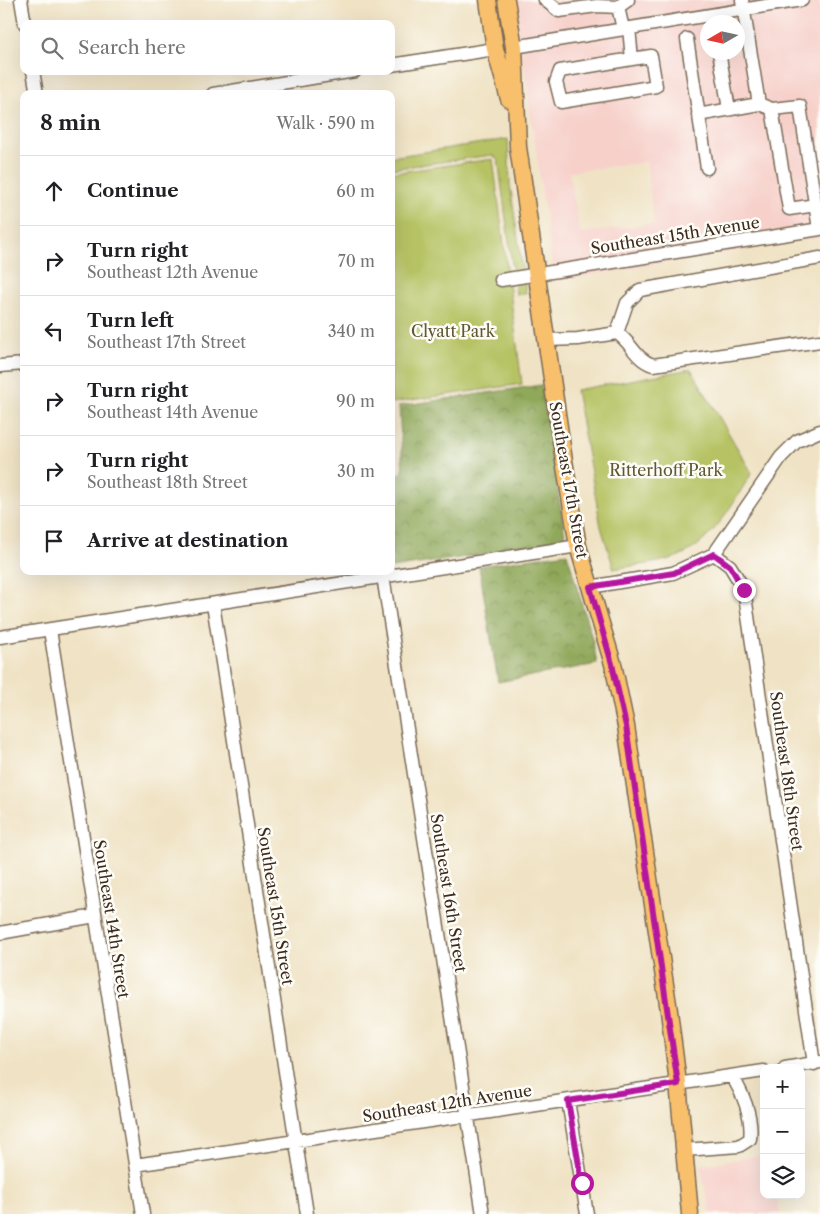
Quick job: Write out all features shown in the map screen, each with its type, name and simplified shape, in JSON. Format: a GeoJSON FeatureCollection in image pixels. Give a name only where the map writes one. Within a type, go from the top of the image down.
{"type":"FeatureCollection","features":[{"type":"Feature","properties":{"kind":"main road","name":"Southeast 17th Street"},"geometry":{"type":"LineString","coordinates":[[488,0],[495,49],[516,128]]}},
{"type":"Feature","properties":{"kind":"main road","name":"Southeast 17th Street"},"geometry":{"type":"LineString","coordinates":[[506,0],[514,47],[516,128],[546,340],[578,546],[612,664],[626,726],[678,1084],[690,1214]]}},
{"type":"Feature","properties":{"kind":"street"},"geometry":{"type":"LineString","coordinates":[[21,0],[24,20]]}},
{"type":"Feature","properties":{"kind":"street"},"geometry":{"type":"LineString","coordinates":[[545,0],[559,11],[623,4],[632,59]]}},
{"type":"Feature","properties":{"kind":"street"},"geometry":{"type":"LineString","coordinates":[[514,47],[626,28],[742,5],[802,0]]}},
{"type":"Feature","properties":{"kind":"street"},"geometry":{"type":"LineString","coordinates":[[742,5],[758,104]]}},
{"type":"Feature","properties":{"kind":"street"},"geometry":{"type":"LineString","coordinates":[[687,39],[707,168]]}},
{"type":"Feature","properties":{"kind":"street"},"geometry":{"type":"LineString","coordinates":[[395,65],[495,49]]}},
{"type":"Feature","properties":{"kind":"street"},"geometry":{"type":"LineString","coordinates":[[651,56],[656,86],[561,102],[556,82],[560,71],[632,59],[651,56]]}},
{"type":"Feature","properties":{"kind":"street"},"geometry":{"type":"LineString","coordinates":[[720,60],[729,109]]}},
{"type":"Feature","properties":{"kind":"street"},"geometry":{"type":"LineString","coordinates":[[34,75],[36,90]]}},
{"type":"Feature","properties":{"kind":"street"},"geometry":{"type":"LineString","coordinates":[[238,90],[330,75]]}},
{"type":"Feature","properties":{"kind":"street"},"geometry":{"type":"LineString","coordinates":[[698,115],[758,104],[772,109],[800,106],[820,229]]}},
{"type":"Feature","properties":{"kind":"street"},"geometry":{"type":"LineString","coordinates":[[772,109],[789,209],[816,205]]}},
{"type":"Feature","properties":{"kind":"street","name":"Southeast 15th Avenue"},"geometry":{"type":"LineString","coordinates":[[501,280],[820,229]]}},
{"type":"Feature","properties":{"kind":"street"},"geometry":{"type":"LineString","coordinates":[[617,333],[627,303],[640,290],[820,258]]}},
{"type":"Feature","properties":{"kind":"street"},"geometry":{"type":"LineString","coordinates":[[546,340],[578,339],[617,333],[625,338],[642,362],[653,365],[820,340]]}},
{"type":"Feature","properties":{"kind":"street"},"geometry":{"type":"LineString","coordinates":[[0,366],[20,364]]}},
{"type":"Feature","properties":{"kind":"street"},"geometry":{"type":"LineString","coordinates":[[590,587],[674,573],[714,554],[781,456],[798,441],[820,431]]}},
{"type":"Feature","properties":{"kind":"street"},"geometry":{"type":"LineString","coordinates":[[395,574],[578,546]]}},
{"type":"Feature","properties":{"kind":"street","name":"Southeast 18th Street"},"geometry":{"type":"LineString","coordinates":[[714,554],[730,566],[744,590],[817,1063]]}},
{"type":"Feature","properties":{"kind":"street"},"geometry":{"type":"LineString","coordinates":[[0,637],[390,575]]}},
{"type":"Feature","properties":{"kind":"street","name":"Southeast 16th Street"},"geometry":{"type":"LineString","coordinates":[[383,576],[483,1214]]}},
{"type":"Feature","properties":{"kind":"street","name":"Southeast 15th Street"},"geometry":{"type":"LineString","coordinates":[[213,604],[307,1214]]}},
{"type":"Feature","properties":{"kind":"street","name":"Southeast 14th Street"},"geometry":{"type":"LineString","coordinates":[[50,630],[143,1214]]}},
{"type":"Feature","properties":{"kind":"street"},"geometry":{"type":"LineString","coordinates":[[0,933],[95,916]]}},
{"type":"Feature","properties":{"kind":"street","name":"Southeast 12th Avenue"},"geometry":{"type":"LineString","coordinates":[[135,1165],[296,1143],[760,1072]]}},
{"type":"Feature","properties":{"kind":"street"},"geometry":{"type":"LineString","coordinates":[[684,1150],[739,1146],[750,1139],[751,1131],[746,1105],[732,1076]]}},
{"type":"Feature","properties":{"kind":"street"},"geometry":{"type":"LineString","coordinates":[[568,1101],[587,1214]]}},
{"type":"Feature","properties":{"kind":"shaded area"},"geometry":{"type":"Polygon","coordinates":[[[514,0],[820,0],[820,237],[555,281],[514,0]],[[646,162],[569,172],[580,233],[654,224],[646,162]]]}},
{"type":"Feature","properties":{"kind":"shaded area"},"geometry":{"type":"Polygon","coordinates":[[[760,1156],[760,1199],[777,1199],[780,1214],[711,1214],[700,1165],[760,1156]]]}},
{"type":"Feature","properties":{"kind":"green space"},"geometry":{"type":"Polygon","coordinates":[[[508,139],[510,184],[526,293],[516,294],[498,159],[492,155],[395,168],[395,156],[508,139]]]}},
{"type":"Feature","properties":{"kind":"green space","name":"Clyatt Park"},"geometry":{"type":"Polygon","coordinates":[[[493,159],[522,384],[395,402],[395,172],[493,159]]]}},
{"type":"Feature","properties":{"kind":"green space","name":"Ritterhoff Park"},"geometry":{"type":"Polygon","coordinates":[[[691,369],[752,473],[721,520],[691,550],[663,561],[614,569],[601,527],[576,390],[691,369]]]}},
{"type":"Feature","properties":{"kind":"green space"},"geometry":{"type":"Polygon","coordinates":[[[541,385],[566,542],[395,567],[395,474],[403,473],[399,406],[541,385]]]}},
{"type":"Feature","properties":{"kind":"green space"},"geometry":{"type":"Polygon","coordinates":[[[567,553],[593,642],[597,664],[498,682],[479,566],[567,553]]]}},
{"type":"Feature","properties":{"kind":"route"},"geometry":{"type":"LineString","coordinates":[[582,1183],[568,1101],[678,1084],[651,886],[626,726],[612,664],[590,587],[674,573],[714,554],[730,566],[744,590]]}}]}
